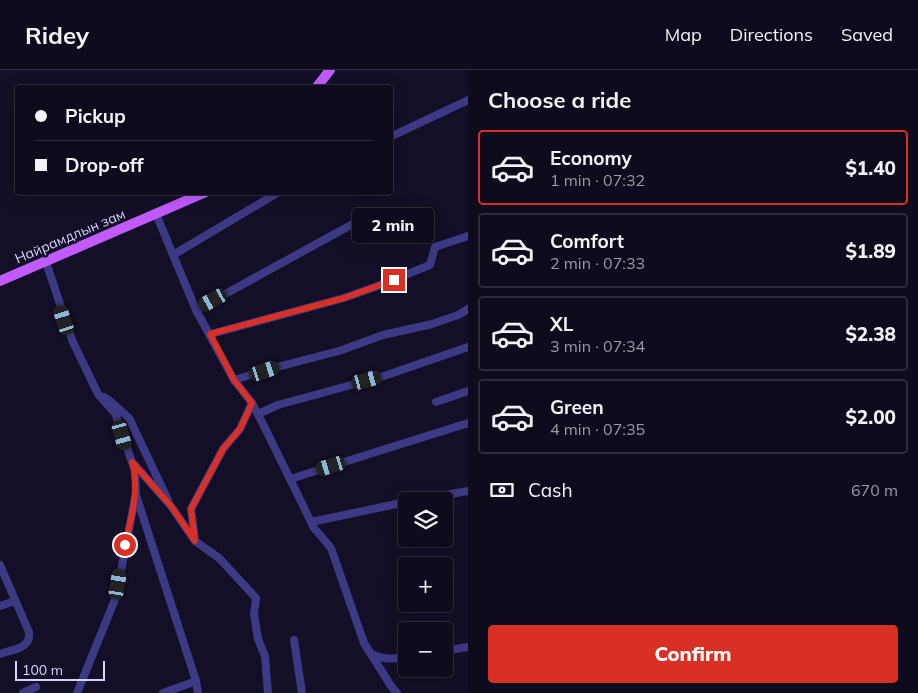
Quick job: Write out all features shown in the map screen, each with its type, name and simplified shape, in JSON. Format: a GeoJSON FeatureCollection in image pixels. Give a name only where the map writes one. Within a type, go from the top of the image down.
{"type":"FeatureCollection","features":[{"type":"Feature","properties":{"kind":"main road"},"geometry":{"type":"LineString","coordinates":[[318,85],[330,70]]}},
{"type":"Feature","properties":{"kind":"main road","name":"Найрамдлын зам"},"geometry":{"type":"LineString","coordinates":[[0,281],[199,195]]}},
{"type":"Feature","properties":{"kind":"street"},"geometry":{"type":"LineString","coordinates":[[393,136],[468,100]]}},
{"type":"Feature","properties":{"kind":"street"},"geometry":{"type":"LineString","coordinates":[[173,254],[274,195]]}},
{"type":"Feature","properties":{"kind":"street"},"geometry":{"type":"LineString","coordinates":[[156,214],[196,310],[234,380],[258,414],[314,528],[331,548],[364,643],[397,693]]}},
{"type":"Feature","properties":{"kind":"street"},"geometry":{"type":"LineString","coordinates":[[196,310],[371,214]]}},
{"type":"Feature","properties":{"kind":"street"},"geometry":{"type":"LineString","coordinates":[[210,334],[344,298],[375,287],[430,265],[434,247],[468,236]]}},
{"type":"Feature","properties":{"kind":"street"},"geometry":{"type":"LineString","coordinates":[[46,262],[70,333],[86,371],[98,394],[115,414],[135,471],[136,493],[116,597],[77,693]]}},
{"type":"Feature","properties":{"kind":"street"},"geometry":{"type":"LineString","coordinates":[[234,380],[339,351],[383,335],[432,324],[458,315],[468,309]]}},
{"type":"Feature","properties":{"kind":"street"},"geometry":{"type":"LineString","coordinates":[[258,414],[278,405],[384,376],[468,347]]}},
{"type":"Feature","properties":{"kind":"street"},"geometry":{"type":"LineString","coordinates":[[436,402],[468,391]]}},
{"type":"Feature","properties":{"kind":"street"},"geometry":{"type":"LineString","coordinates":[[98,394],[110,401],[129,418],[171,506]]}},
{"type":"Feature","properties":{"kind":"street"},"geometry":{"type":"LineString","coordinates":[[195,541],[191,509],[223,449],[240,429],[252,403]]}},
{"type":"Feature","properties":{"kind":"street"},"geometry":{"type":"LineString","coordinates":[[290,480],[468,424]]}},
{"type":"Feature","properties":{"kind":"street"},"geometry":{"type":"LineString","coordinates":[[132,462],[171,506],[195,541],[219,558],[256,598],[254,614],[258,639],[265,656],[268,693]]}},
{"type":"Feature","properties":{"kind":"street"},"geometry":{"type":"LineString","coordinates":[[453,494],[468,491]]}},
{"type":"Feature","properties":{"kind":"street"},"geometry":{"type":"LineString","coordinates":[[136,493],[196,681],[198,693]]}},
{"type":"Feature","properties":{"kind":"street"},"geometry":{"type":"LineString","coordinates":[[311,522],[398,504]]}},
{"type":"Feature","properties":{"kind":"street"},"geometry":{"type":"LineString","coordinates":[[0,565],[29,632],[28,642],[25,645],[0,654]]}},
{"type":"Feature","properties":{"kind":"street"},"geometry":{"type":"LineString","coordinates":[[0,606],[15,601]]}},
{"type":"Feature","properties":{"kind":"street"},"geometry":{"type":"LineString","coordinates":[[294,640],[302,693]]}},
{"type":"Feature","properties":{"kind":"street"},"geometry":{"type":"LineString","coordinates":[[453,650],[468,647]]}},
{"type":"Feature","properties":{"kind":"street"},"geometry":{"type":"LineString","coordinates":[[369,653],[379,658],[398,658]]}},
{"type":"Feature","properties":{"kind":"street"},"geometry":{"type":"LineString","coordinates":[[163,693],[196,681]]}},
{"type":"Feature","properties":{"kind":"street"},"geometry":{"type":"LineString","coordinates":[[23,693],[36,688]]}},
{"type":"Feature","properties":{"kind":"route"},"geometry":{"type":"LineString","coordinates":[[125,545],[136,493],[135,471],[132,462],[171,506],[195,541],[191,509],[223,449],[240,429],[252,403],[234,380],[210,334],[344,298],[394,280]]}}]}
